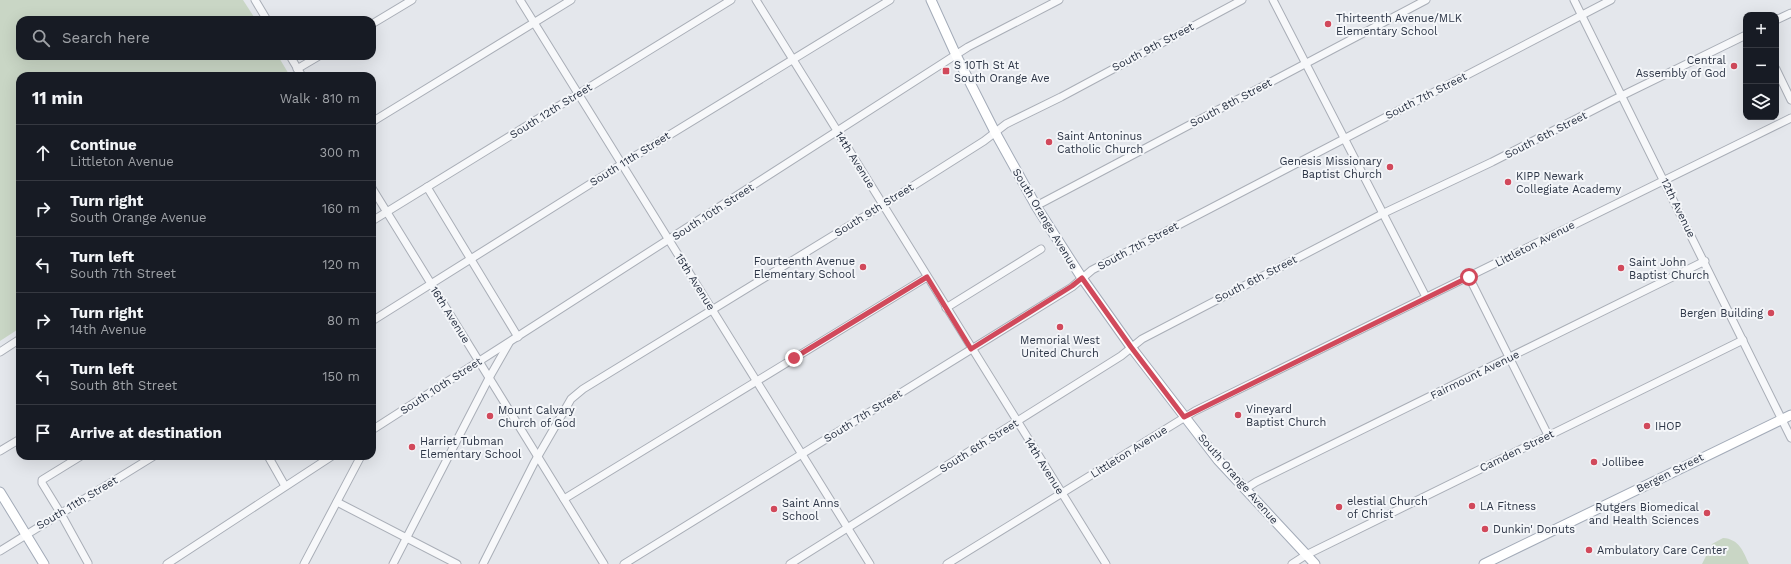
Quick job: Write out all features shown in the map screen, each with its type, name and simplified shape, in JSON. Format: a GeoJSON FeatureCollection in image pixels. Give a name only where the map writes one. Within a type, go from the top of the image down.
{"type":"FeatureCollection","features":[{"type":"Feature","properties":{"kind":"main road","name":"South Orange Avenue"},"geometry":{"type":"LineString","coordinates":[[931,0],[956,55],[995,132],[1036,206],[1082,278],[1131,347],[1184,417],[1245,489],[1315,564]]}},
{"type":"Feature","properties":{"kind":"main road","name":"Bergen Street"},"geometry":{"type":"LineString","coordinates":[[1484,564],[1712,452],[1791,415]]}},
{"type":"Feature","properties":{"kind":"main road"},"geometry":{"type":"LineString","coordinates":[[0,492],[44,564]]}},
{"type":"Feature","properties":{"kind":"street"},"geometry":{"type":"LineString","coordinates":[[255,0],[265,16]]}},
{"type":"Feature","properties":{"kind":"street"},"geometry":{"type":"LineString","coordinates":[[376,22],[412,0]]}},
{"type":"Feature","properties":{"kind":"street","name":"15th Avenue"},"geometry":{"type":"LineString","coordinates":[[520,0],[870,564]]}},
{"type":"Feature","properties":{"kind":"street"},"geometry":{"type":"LineString","coordinates":[[376,120],[571,0]]}},
{"type":"Feature","properties":{"kind":"street","name":"South 12th Street"},"geometry":{"type":"LineString","coordinates":[[376,219],[731,0]]}},
{"type":"Feature","properties":{"kind":"street","name":"14th Avenue"},"geometry":{"type":"LineString","coordinates":[[756,0],[971,349],[1106,564]]}},
{"type":"Feature","properties":{"kind":"street","name":"South 11th Street"},"geometry":{"type":"LineString","coordinates":[[376,318],[622,164],[890,0]]}},
{"type":"Feature","properties":{"kind":"street","name":"South 10th Street"},"geometry":{"type":"LineString","coordinates":[[376,428],[968,47],[1059,0]]}},
{"type":"Feature","properties":{"kind":"street","name":"South 9th Street"},"geometry":{"type":"LineString","coordinates":[[483,564],[538,457],[571,399],[583,389],[883,205],[984,141],[1006,124],[1061,97],[1242,0]]}},
{"type":"Feature","properties":{"kind":"street"},"geometry":{"type":"LineString","coordinates":[[1273,0],[1426,297]]}},
{"type":"Feature","properties":{"kind":"street","name":"South 8th Street"},"geometry":{"type":"LineString","coordinates":[[1036,206],[1306,62],[1426,0]]}},
{"type":"Feature","properties":{"kind":"street","name":"12th Avenue"},"geometry":{"type":"LineString","coordinates":[[1574,0],[1705,261],[1791,438]]}},
{"type":"Feature","properties":{"kind":"street","name":"South 7th Street"},"geometry":{"type":"LineString","coordinates":[[624,564],[1072,286],[1092,270],[1611,0]]}},
{"type":"Feature","properties":{"kind":"street"},"geometry":{"type":"LineString","coordinates":[[1779,19],[1791,13]]}},
{"type":"Feature","properties":{"kind":"street","name":"South 6th Street"},"geometry":{"type":"LineString","coordinates":[[790,564],[1121,356],[1142,339],[1384,213],[1492,162],[1743,36]]}},
{"type":"Feature","properties":{"kind":"street"},"geometry":{"type":"LineString","coordinates":[[292,60],[299,72]]}},
{"type":"Feature","properties":{"kind":"street"},"geometry":{"type":"LineString","coordinates":[[297,69],[312,60]]}},
{"type":"Feature","properties":{"kind":"street"},"geometry":{"type":"LineString","coordinates":[[1779,75],[1791,100]]}},
{"type":"Feature","properties":{"kind":"street","name":"Littleton Avenue"},"geometry":{"type":"LineString","coordinates":[[947,564],[1184,417],[1664,179],[1791,118]]}},
{"type":"Feature","properties":{"kind":"street"},"geometry":{"type":"LineString","coordinates":[[427,187],[518,337]]}},
{"type":"Feature","properties":{"kind":"street","name":"16th Avenue"},"geometry":{"type":"LineString","coordinates":[[376,194],[604,564]]}},
{"type":"Feature","properties":{"kind":"street"},"geometry":{"type":"LineString","coordinates":[[946,308],[1041,249]]}},
{"type":"Feature","properties":{"kind":"street","name":"Fairmount Avenue"},"geometry":{"type":"LineString","coordinates":[[1245,489],[1256,482],[1705,261]]}},
{"type":"Feature","properties":{"kind":"street"},"geometry":{"type":"LineString","coordinates":[[564,499],[927,277]]}},
{"type":"Feature","properties":{"kind":"street"},"geometry":{"type":"LineString","coordinates":[[1469,277],[1548,435]]}},
{"type":"Feature","properties":{"kind":"street","name":"Camden Street"},"geometry":{"type":"LineString","coordinates":[[1292,564],[1306,555],[1743,340]]}},
{"type":"Feature","properties":{"kind":"street"},"geometry":{"type":"LineString","coordinates":[[0,352],[16,342]]}},
{"type":"Feature","properties":{"kind":"street"},"geometry":{"type":"LineString","coordinates":[[393,564],[489,378],[510,342]]}},
{"type":"Feature","properties":{"kind":"street"},"geometry":{"type":"LineString","coordinates":[[0,451],[16,441]]}},
{"type":"Feature","properties":{"kind":"street"},"geometry":{"type":"LineString","coordinates":[[74,460],[42,480],[42,484],[61,514],[88,563]]}},
{"type":"Feature","properties":{"kind":"street","name":"South 11th Street"},"geometry":{"type":"LineString","coordinates":[[0,551],[148,460]]}},
{"type":"Feature","properties":{"kind":"street"},"geometry":{"type":"LineString","coordinates":[[270,460],[285,486]]}},
{"type":"Feature","properties":{"kind":"street"},"geometry":{"type":"LineString","coordinates":[[167,564],[326,460]]}},
{"type":"Feature","properties":{"kind":"street"},"geometry":{"type":"LineString","coordinates":[[304,564],[359,460]]}},
{"type":"Feature","properties":{"kind":"street"},"geometry":{"type":"LineString","coordinates":[[337,502],[457,564]]}},
{"type":"Feature","properties":{"kind":"green space"},"geometry":{"type":"Polygon","coordinates":[[[0,0],[243,0],[253,16],[16,16],[16,60],[280,60],[288,72],[16,72],[16,331],[0,341],[0,0]]]}},
{"type":"Feature","properties":{"kind":"green space"},"geometry":{"type":"Polygon","coordinates":[[[1723,538],[1733,541],[1740,546],[1749,564],[1702,564],[1712,544],[1723,538]]]}},
{"type":"Feature","properties":{"kind":"place","name":"Thirteenth Avenue/MLK Elementary School"},"geometry":{"type":"Point","coordinates":[1328,24]}},
{"type":"Feature","properties":{"kind":"place","name":"Central Assembly of God"},"geometry":{"type":"Point","coordinates":[1734,66]}},
{"type":"Feature","properties":{"kind":"place","name":"S 10Th St At South Orange Ave"},"geometry":{"type":"Point","coordinates":[946,71]}},
{"type":"Feature","properties":{"kind":"place","name":"Saint Antoninus Catholic Church"},"geometry":{"type":"Point","coordinates":[1049,142]}},
{"type":"Feature","properties":{"kind":"place","name":"Genesis Missionary Baptist Church"},"geometry":{"type":"Point","coordinates":[1390,167]}},
{"type":"Feature","properties":{"kind":"place","name":"KIPP Newark Collegiate Academy"},"geometry":{"type":"Point","coordinates":[1508,182]}},
{"type":"Feature","properties":{"kind":"place","name":"Fourteenth Avenue Elementary School"},"geometry":{"type":"Point","coordinates":[863,267]}},
{"type":"Feature","properties":{"kind":"place","name":"Saint John Baptist Church"},"geometry":{"type":"Point","coordinates":[1621,268]}},
{"type":"Feature","properties":{"kind":"place","name":"Bergen Building"},"geometry":{"type":"Point","coordinates":[1771,313]}},
{"type":"Feature","properties":{"kind":"place","name":"Memorial West United Church"},"geometry":{"type":"Point","coordinates":[1060,327]}},
{"type":"Feature","properties":{"kind":"place","name":"Vineyard Baptist Church"},"geometry":{"type":"Point","coordinates":[1238,415]}},
{"type":"Feature","properties":{"kind":"place","name":"Mount Calvary Church of God"},"geometry":{"type":"Point","coordinates":[490,416]}},
{"type":"Feature","properties":{"kind":"place","name":"IHOP"},"geometry":{"type":"Point","coordinates":[1647,426]}},
{"type":"Feature","properties":{"kind":"place","name":"Harriet Tubman Elementary School"},"geometry":{"type":"Point","coordinates":[412,447]}},
{"type":"Feature","properties":{"kind":"place","name":"Jollibee"},"geometry":{"type":"Point","coordinates":[1594,462]}},
{"type":"Feature","properties":{"kind":"place","name":"LA Fitness"},"geometry":{"type":"Point","coordinates":[1472,506]}},
{"type":"Feature","properties":{"kind":"place","name":"elestial Church of Christ"},"geometry":{"type":"Point","coordinates":[1339,507]}},
{"type":"Feature","properties":{"kind":"place","name":"Saint Anns School"},"geometry":{"type":"Point","coordinates":[774,509]}},
{"type":"Feature","properties":{"kind":"place","name":"Rutgers Biomedical and Health Sciences"},"geometry":{"type":"Point","coordinates":[1707,513]}},
{"type":"Feature","properties":{"kind":"place","name":"Dunkin' Donuts"},"geometry":{"type":"Point","coordinates":[1485,529]}},
{"type":"Feature","properties":{"kind":"place","name":"Ambulatory Care Center"},"geometry":{"type":"Point","coordinates":[1589,550]}},
{"type":"Feature","properties":{"kind":"route"},"geometry":{"type":"LineString","coordinates":[[794,358],[927,277],[971,349],[1072,286],[1082,278],[1131,347],[1184,417],[1417,301],[1469,277]]}}]}
